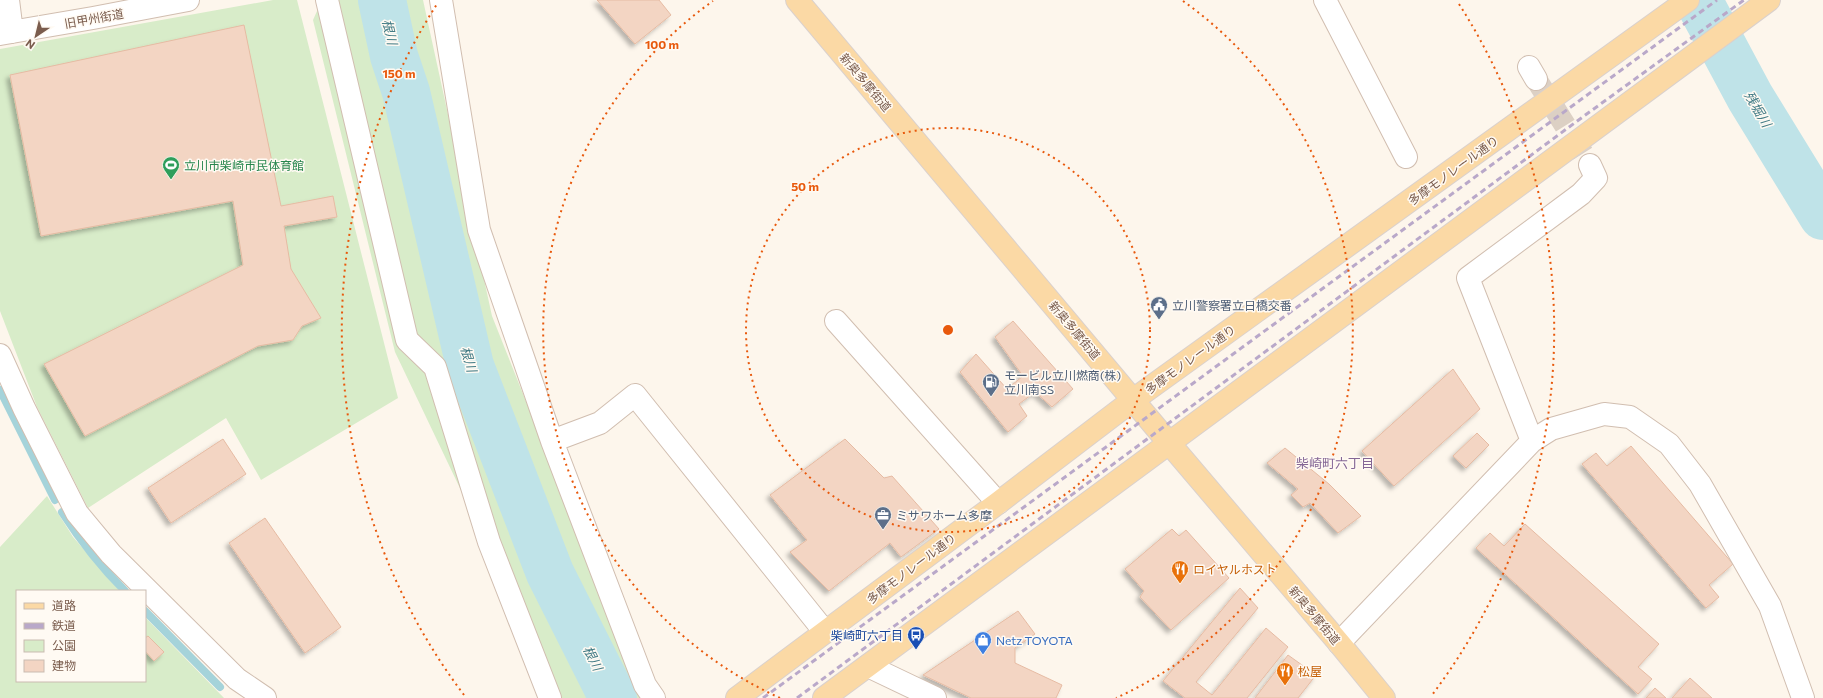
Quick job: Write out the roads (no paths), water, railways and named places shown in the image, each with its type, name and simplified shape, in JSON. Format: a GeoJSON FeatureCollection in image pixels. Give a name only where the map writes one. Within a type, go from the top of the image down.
{"type":"FeatureCollection","features":[{"type":"Feature","properties":{"kind":"main road","name":"新奥多摩街道"},"geometry":{"type":"LineString","coordinates":[[796,0],[1384,698]]}},
{"type":"Feature","properties":{"kind":"main road","name":"多摩モノレール通り"},"geometry":{"type":"LineString","coordinates":[[737,698],[1133,400],[1688,0]]}},
{"type":"Feature","properties":{"kind":"main road"},"geometry":{"type":"LineString","coordinates":[[824,698],[1769,0]]}},
{"type":"Feature","properties":{"kind":"street"},"geometry":{"type":"LineString","coordinates":[[6,33],[8,0]]}},
{"type":"Feature","properties":{"kind":"street","name":"旧甲州街道"},"geometry":{"type":"LineString","coordinates":[[6,33],[188,0]]}},
{"type":"Feature","properties":{"kind":"street"},"geometry":{"type":"LineString","coordinates":[[327,0],[407,340],[435,367],[489,542],[550,698]]}},
{"type":"Feature","properties":{"kind":"street"},"geometry":{"type":"LineString","coordinates":[[441,0],[479,230],[552,441],[645,686],[654,698]]}},
{"type":"Feature","properties":{"kind":"street"},"geometry":{"type":"LineString","coordinates":[[1325,0],[1406,157]]}},
{"type":"Feature","properties":{"kind":"street"},"geometry":{"type":"LineString","coordinates":[[1532,441],[1468,278],[1581,194],[1596,178],[1590,165]]}},
{"type":"Feature","properties":{"kind":"street"},"geometry":{"type":"LineString","coordinates":[[836,321],[998,503]]}},
{"type":"Feature","properties":{"kind":"street"},"geometry":{"type":"LineString","coordinates":[[0,354],[24,408],[77,513],[111,554],[237,679],[265,698]]}},
{"type":"Feature","properties":{"kind":"street"},"geometry":{"type":"LineString","coordinates":[[552,441],[600,422],[635,395],[825,632]]}},
{"type":"Feature","properties":{"kind":"street"},"geometry":{"type":"LineString","coordinates":[[1339,643],[1532,441],[1551,429],[1604,414],[1630,416],[1669,444],[1700,484],[1770,606],[1803,698]]}},
{"type":"Feature","properties":{"kind":"street"},"geometry":{"type":"LineString","coordinates":[[868,666],[935,698]]}},
{"type":"Feature","properties":{"kind":"waterway","name":"根川"},"geometry":{"type":"LineString","coordinates":[[382,0],[394,56],[406,92],[470,366],[550,573],[613,698]]}},
{"type":"Feature","properties":{"kind":"waterway","name":"残堀川"},"geometry":{"type":"LineString","coordinates":[[1698,0],[1750,97],[1823,216]]}},
{"type":"Feature","properties":{"kind":"waterway"},"geometry":{"type":"LineString","coordinates":[[0,390],[55,500]]}},
{"type":"Feature","properties":{"kind":"waterway"},"geometry":{"type":"LineString","coordinates":[[62,512],[91,553],[124,590]]}},
{"type":"Feature","properties":{"kind":"waterway"},"geometry":{"type":"LineString","coordinates":[[146,612],[220,687]]}},
{"type":"Feature","properties":{"kind":"tunnel"},"geometry":{"type":"LineString","coordinates":[[1536,79],[1590,165]]}},
{"type":"Feature","properties":{"kind":"railway"},"geometry":{"type":"LineString","coordinates":[[763,698],[1717,0]]}},
{"type":"Feature","properties":{"kind":"railway"},"geometry":{"type":"LineString","coordinates":[[797,698],[1584,116],[1744,0]]}},
{"type":"Feature","properties":{"kind":"place","name":"立川市柴崎市民体育館"},"geometry":{"type":"Point","coordinates":[171,180]}},
{"type":"Feature","properties":{"kind":"place","name":"立川警察署立日橋交番"},"geometry":{"type":"Point","coordinates":[1159,320]}},
{"type":"Feature","properties":{"kind":"place","name":"モービル立川燃商(株) 立川南SS"},"geometry":{"type":"Point","coordinates":[991,397]}},
{"type":"Feature","properties":{"kind":"place","name":"ミサワホーム多摩"},"geometry":{"type":"Point","coordinates":[883,530]}},
{"type":"Feature","properties":{"kind":"place","name":"ロイヤルホスト"},"geometry":{"type":"Point","coordinates":[1180,584]}},
{"type":"Feature","properties":{"kind":"place","name":"柴崎町六丁目"},"geometry":{"type":"Point","coordinates":[916,650]}},
{"type":"Feature","properties":{"kind":"place","name":"Netz TOYOTA"},"geometry":{"type":"Point","coordinates":[983,655]}},
{"type":"Feature","properties":{"kind":"place","name":"松屋"},"geometry":{"type":"Point","coordinates":[1285,686]}},
{"type":"Feature","properties":{"kind":"district","name":"柴崎町六丁目"},"geometry":{"type":"Point","coordinates":[1335,463]}}]}
